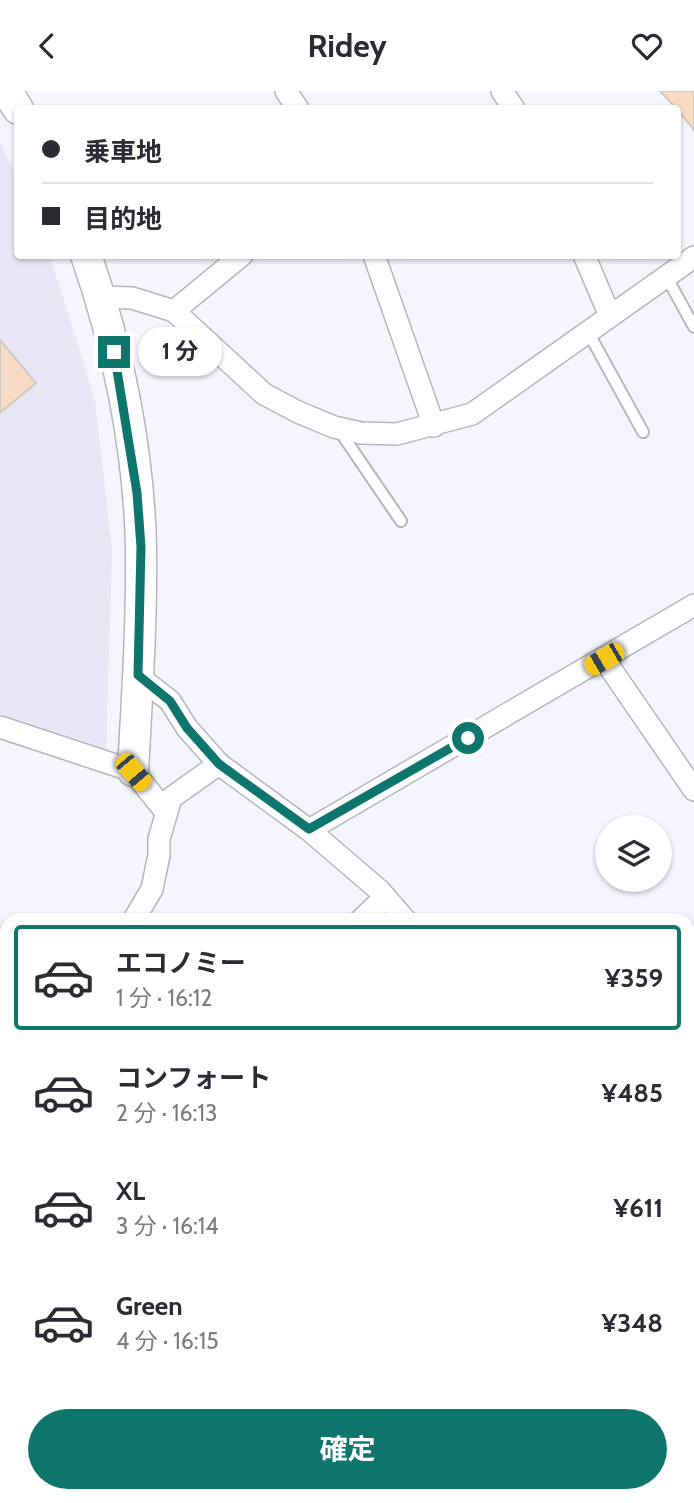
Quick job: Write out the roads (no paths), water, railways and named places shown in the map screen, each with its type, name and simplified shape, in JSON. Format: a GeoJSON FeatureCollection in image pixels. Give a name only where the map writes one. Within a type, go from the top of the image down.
{"type":"FeatureCollection","features":[{"type":"Feature","properties":{"kind":"street"},"geometry":{"type":"LineString","coordinates":[[101,297],[132,298],[174,311],[264,394],[298,412],[361,433],[397,434],[472,414],[694,257]]}},
{"type":"Feature","properties":{"kind":"street"},"geometry":{"type":"LineString","coordinates":[[87,259],[101,297],[114,352],[137,493],[141,547],[133,772]]}},
{"type":"Feature","properties":{"kind":"street"},"geometry":{"type":"LineString","coordinates":[[174,311],[237,259]]}},
{"type":"Feature","properties":{"kind":"street"},"geometry":{"type":"LineString","coordinates":[[375,259],[434,426]]}},
{"type":"Feature","properties":{"kind":"street"},"geometry":{"type":"LineString","coordinates":[[586,259],[610,316]]}},
{"type":"Feature","properties":{"kind":"street"},"geometry":{"type":"LineString","coordinates":[[309,829],[694,605]]}},
{"type":"Feature","properties":{"kind":"street"},"geometry":{"type":"LineString","coordinates":[[604,659],[694,790]]}},
{"type":"Feature","properties":{"kind":"street"},"geometry":{"type":"LineString","coordinates":[[138,675],[170,701],[187,728],[219,764],[309,829],[385,897],[399,913]]}},
{"type":"Feature","properties":{"kind":"street"},"geometry":{"type":"LineString","coordinates":[[0,727],[133,772],[165,811]]}},
{"type":"Feature","properties":{"kind":"street"},"geometry":{"type":"LineString","coordinates":[[138,913],[152,888],[159,855],[159,839],[165,811],[171,798],[219,764]]}},
{"type":"Feature","properties":{"kind":"street"},"geometry":{"type":"LineString","coordinates":[[368,913],[385,897]]}},
{"type":"Feature","properties":{"kind":"lane"},"geometry":{"type":"LineString","coordinates":[[666,277],[694,327]]}},
{"type":"Feature","properties":{"kind":"lane"},"geometry":{"type":"LineString","coordinates":[[588,332],[643,432]]}},
{"type":"Feature","properties":{"kind":"lane"},"geometry":{"type":"LineString","coordinates":[[337,427],[401,521]]}}]}
